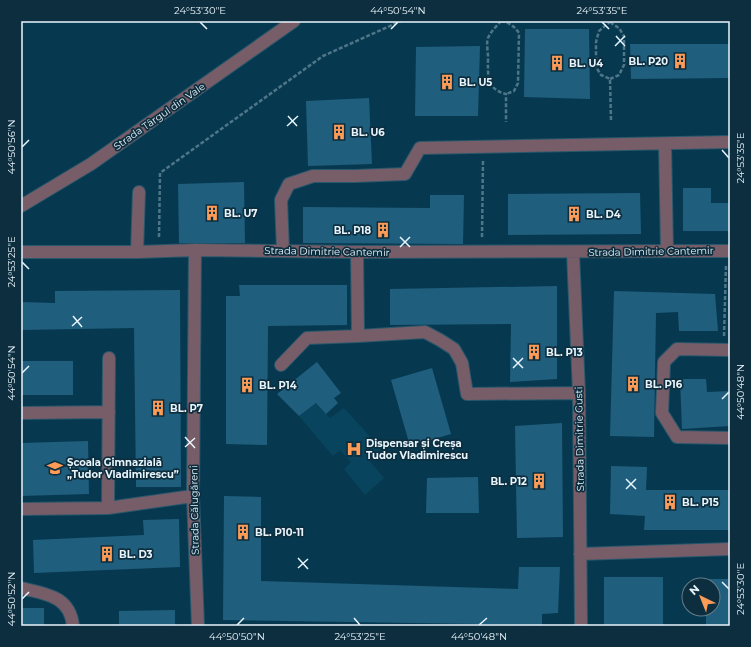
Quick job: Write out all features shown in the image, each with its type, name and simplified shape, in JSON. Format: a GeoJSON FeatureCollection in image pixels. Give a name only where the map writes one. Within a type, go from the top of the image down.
{"type":"FeatureCollection","features":[{"type":"Feature","properties":{"kind":"street","name":"Strada Târgul din Vale"},"geometry":{"type":"LineString","coordinates":[[21,206],[91,164],[294,21]]}},
{"type":"Feature","properties":{"kind":"street"},"geometry":{"type":"LineString","coordinates":[[283,251],[281,200],[289,184],[313,176],[405,174],[420,148],[730,142]]}},
{"type":"Feature","properties":{"kind":"street"},"geometry":{"type":"LineString","coordinates":[[665,144],[667,250]]}},
{"type":"Feature","properties":{"kind":"street"},"geometry":{"type":"LineString","coordinates":[[137,252],[139,192]]}},
{"type":"Feature","properties":{"kind":"street","name":"Strada Dimitrie Cantemir"},"geometry":{"type":"LineString","coordinates":[[21,252],[158,252],[195,250],[357,252],[728,251]]}},
{"type":"Feature","properties":{"kind":"street","name":"Strada Călugăreni"},"geometry":{"type":"LineString","coordinates":[[195,250],[193,496],[198,626]]}},
{"type":"Feature","properties":{"kind":"street"},"geometry":{"type":"LineString","coordinates":[[357,252],[358,336]]}},
{"type":"Feature","properties":{"kind":"street","name":"Strada Dimitrie Gusti"},"geometry":{"type":"LineString","coordinates":[[573,252],[579,393],[580,626]]}},
{"type":"Feature","properties":{"kind":"street"},"geometry":{"type":"LineString","coordinates":[[281,365],[307,338],[425,332],[454,350],[462,363],[467,394],[579,393]]}},
{"type":"Feature","properties":{"kind":"street"},"geometry":{"type":"LineString","coordinates":[[726,350],[677,349],[664,362],[662,413],[677,437],[730,438]]}},
{"type":"Feature","properties":{"kind":"street"},"geometry":{"type":"LineString","coordinates":[[108,508],[109,358]]}},
{"type":"Feature","properties":{"kind":"street"},"geometry":{"type":"LineString","coordinates":[[21,413],[108,412]]}},
{"type":"Feature","properties":{"kind":"street"},"geometry":{"type":"LineString","coordinates":[[21,509],[108,508],[193,496]]}},
{"type":"Feature","properties":{"kind":"street"},"geometry":{"type":"LineString","coordinates":[[580,554],[730,549]]}},
{"type":"Feature","properties":{"kind":"street"},"geometry":{"type":"LineString","coordinates":[[21,588],[55,596],[68,609],[72,617],[72,626]]}},
{"type":"Feature","properties":{"kind":"path"},"geometry":{"type":"LineString","coordinates":[[158,252],[160,173],[323,56],[401,21]]}},
{"type":"Feature","properties":{"kind":"path"},"geometry":{"type":"LineString","coordinates":[[501,21],[515,27],[519,34],[518,83],[514,91],[506,94],[497,92],[490,83],[488,70],[488,39],[493,29],[501,21]]}},
{"type":"Feature","properties":{"kind":"path"},"geometry":{"type":"LineString","coordinates":[[611,22],[619,28],[624,36],[624,65],[619,75],[610,78],[601,75],[596,67],[596,42],[599,31],[611,22]]}},
{"type":"Feature","properties":{"kind":"path"},"geometry":{"type":"LineString","coordinates":[[610,78],[610,120]]}},
{"type":"Feature","properties":{"kind":"path"},"geometry":{"type":"LineString","coordinates":[[506,94],[506,122]]}},
{"type":"Feature","properties":{"kind":"path"},"geometry":{"type":"LineString","coordinates":[[482,252],[483,147]]}},
{"type":"Feature","properties":{"kind":"path"},"geometry":{"type":"LineString","coordinates":[[726,350],[728,251]]}},
{"type":"Feature","properties":{"kind":"shaded area","name":"Dispensar și Creșa Tudor Vladimirescu"},"geometry":{"type":"Polygon","coordinates":[[[316,403],[330,418],[344,408],[381,449],[369,460],[384,478],[365,495],[344,469],[351,462],[340,450],[333,456],[299,416],[316,403]]]}},
{"type":"Feature","properties":{"kind":"building","name":"BL. U4"},"geometry":{"type":"Polygon","coordinates":[[[525,29],[589,29],[590,99],[524,97],[525,29]]]}},
{"type":"Feature","properties":{"kind":"building","name":"BL. P20"},"geometry":{"type":"Polygon","coordinates":[[[630,44],[730,44],[730,78],[631,79],[630,44]]]}},
{"type":"Feature","properties":{"kind":"building","name":"BL. U5"},"geometry":{"type":"Polygon","coordinates":[[[480,46],[478,116],[415,116],[416,47],[480,46]]]}},
{"type":"Feature","properties":{"kind":"building","name":"BL. U6"},"geometry":{"type":"Polygon","coordinates":[[[369,98],[372,164],[308,166],[306,101],[369,98]]]}},
{"type":"Feature","properties":{"kind":"building","name":"BL. U7"},"geometry":{"type":"Polygon","coordinates":[[[244,182],[245,243],[179,243],[178,184],[244,182]]]}},
{"type":"Feature","properties":{"kind":"building"},"geometry":{"type":"Polygon","coordinates":[[[683,188],[711,188],[711,203],[730,203],[730,231],[683,231],[683,188]]]}},
{"type":"Feature","properties":{"kind":"building","name":"BL. D4"},"geometry":{"type":"Polygon","coordinates":[[[640,193],[641,234],[508,235],[508,194],[640,193]]]}},
{"type":"Feature","properties":{"kind":"building","name":"BL. P18"},"geometry":{"type":"Polygon","coordinates":[[[430,195],[464,195],[463,244],[303,243],[303,207],[430,208],[430,195]]]}},
{"type":"Feature","properties":{"kind":"building","name":"BL. P14"},"geometry":{"type":"Polygon","coordinates":[[[239,285],[347,285],[347,325],[268,326],[267,445],[226,444],[226,296],[240,296],[239,285]]]}},
{"type":"Feature","properties":{"kind":"building","name":"BL. P13"},"geometry":{"type":"Polygon","coordinates":[[[557,286],[557,379],[510,382],[511,324],[390,325],[390,289],[557,286]]]}},
{"type":"Feature","properties":{"kind":"building","name":"BL. P7"},"geometry":{"type":"Polygon","coordinates":[[[180,290],[181,487],[136,487],[134,328],[21,330],[21,302],[55,303],[55,291],[180,290]]]}},
{"type":"Feature","properties":{"kind":"building","name":"BL. P16"},"geometry":{"type":"Polygon","coordinates":[[[614,291],[715,294],[718,331],[679,331],[678,312],[656,313],[654,437],[610,436],[614,291]]]}},
{"type":"Feature","properties":{"kind":"building"},"geometry":{"type":"Polygon","coordinates":[[[21,361],[73,361],[73,395],[21,395],[21,361]]]}},
{"type":"Feature","properties":{"kind":"building"},"geometry":{"type":"Polygon","coordinates":[[[317,362],[341,393],[334,398],[338,403],[326,414],[316,403],[299,416],[277,394],[317,362]]]}},
{"type":"Feature","properties":{"kind":"building"},"geometry":{"type":"Polygon","coordinates":[[[432,368],[451,434],[410,446],[391,380],[432,368]]]}},
{"type":"Feature","properties":{"kind":"building"},"geometry":{"type":"Polygon","coordinates":[[[680,379],[706,379],[707,392],[730,391],[730,426],[682,429],[680,379]]]}},
{"type":"Feature","properties":{"kind":"building","name":"BL. P12"},"geometry":{"type":"Polygon","coordinates":[[[562,423],[563,537],[517,538],[515,426],[562,423]]]}},
{"type":"Feature","properties":{"kind":"building","name":"Școala Gimnazială „Tudor Vladimirescu”"},"geometry":{"type":"Polygon","coordinates":[[[88,441],[89,494],[21,496],[21,443],[88,441]]]}},
{"type":"Feature","properties":{"kind":"building","name":"BL. P15"},"geometry":{"type":"Polygon","coordinates":[[[611,466],[647,467],[646,490],[730,490],[730,530],[644,530],[645,516],[610,514],[611,466]]]}},
{"type":"Feature","properties":{"kind":"building"},"geometry":{"type":"Polygon","coordinates":[[[478,477],[479,513],[426,513],[427,478],[478,477]]]}},
{"type":"Feature","properties":{"kind":"building","name":"BL. P10-11"},"geometry":{"type":"Polygon","coordinates":[[[224,496],[261,497],[261,581],[518,589],[519,567],[560,567],[558,613],[542,614],[542,625],[223,620],[224,496]]]}},
{"type":"Feature","properties":{"kind":"building","name":"BL. D3"},"geometry":{"type":"Polygon","coordinates":[[[179,519],[180,567],[34,573],[33,540],[144,535],[143,520],[179,519]]]}},
{"type":"Feature","properties":{"kind":"building"},"geometry":{"type":"Polygon","coordinates":[[[604,577],[663,577],[663,626],[604,626],[604,577]]]}},
{"type":"Feature","properties":{"kind":"building"},"geometry":{"type":"Polygon","coordinates":[[[721,579],[730,579],[730,626],[706,626],[706,617],[721,617],[721,579]]]}},
{"type":"Feature","properties":{"kind":"building"},"geometry":{"type":"Polygon","coordinates":[[[21,608],[44,608],[44,626],[21,626],[21,608]]]}},
{"type":"Feature","properties":{"kind":"building"},"geometry":{"type":"Polygon","coordinates":[[[175,610],[175,626],[119,626],[119,611],[175,610]]]}},
{"type":"Feature","properties":{"kind":"place","name":"BL. P20"},"geometry":{"type":"Point","coordinates":[680,61]}},
{"type":"Feature","properties":{"kind":"place","name":"BL. U4"},"geometry":{"type":"Point","coordinates":[557,63]}},
{"type":"Feature","properties":{"kind":"place","name":"BL. U5"},"geometry":{"type":"Point","coordinates":[447,82]}},
{"type":"Feature","properties":{"kind":"place","name":"BL. U6"},"geometry":{"type":"Point","coordinates":[339,132]}},
{"type":"Feature","properties":{"kind":"place","name":"BL. U7"},"geometry":{"type":"Point","coordinates":[212,213]}},
{"type":"Feature","properties":{"kind":"place","name":"BL. D4"},"geometry":{"type":"Point","coordinates":[574,214]}},
{"type":"Feature","properties":{"kind":"place","name":"BL. P18"},"geometry":{"type":"Point","coordinates":[383,230]}},
{"type":"Feature","properties":{"kind":"place","name":"BL. P13"},"geometry":{"type":"Point","coordinates":[534,352]}},
{"type":"Feature","properties":{"kind":"place","name":"BL. P16"},"geometry":{"type":"Point","coordinates":[633,384]}},
{"type":"Feature","properties":{"kind":"place","name":"BL. P14"},"geometry":{"type":"Point","coordinates":[247,385]}},
{"type":"Feature","properties":{"kind":"place","name":"BL. P7"},"geometry":{"type":"Point","coordinates":[158,408]}},
{"type":"Feature","properties":{"kind":"place","name":"Dispensar și Creșa Tudor Vladimirescu"},"geometry":{"type":"Point","coordinates":[354,449]}},
{"type":"Feature","properties":{"kind":"place","name":"Școala Gimnazială „Tudor Vladimirescu”"},"geometry":{"type":"Point","coordinates":[55,468]}},
{"type":"Feature","properties":{"kind":"place","name":"BL. P12"},"geometry":{"type":"Point","coordinates":[539,481]}},
{"type":"Feature","properties":{"kind":"place","name":"BL. P15"},"geometry":{"type":"Point","coordinates":[670,502]}},
{"type":"Feature","properties":{"kind":"place","name":"BL. P10-11"},"geometry":{"type":"Point","coordinates":[243,532]}},
{"type":"Feature","properties":{"kind":"place","name":"BL. D3"},"geometry":{"type":"Point","coordinates":[107,554]}}]}
